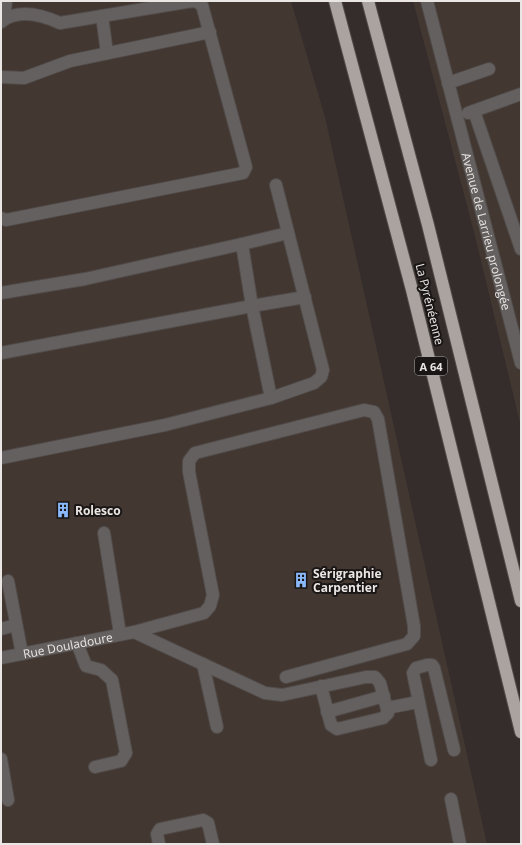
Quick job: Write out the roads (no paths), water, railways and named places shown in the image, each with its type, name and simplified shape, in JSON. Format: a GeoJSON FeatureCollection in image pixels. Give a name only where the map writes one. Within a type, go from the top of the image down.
{"type":"FeatureCollection","features":[{"type":"Feature","properties":{"kind":"highway","name":"La Pyrénéenne"},"geometry":{"type":"LineString","coordinates":[[336,1],[412,290],[521,732]]}},
{"type":"Feature","properties":{"kind":"highway","name":"La Pyrénéenne"},"geometry":{"type":"LineString","coordinates":[[368,1],[428,225],[521,601]]}},
{"type":"Feature","properties":{"kind":"street"},"geometry":{"type":"LineString","coordinates":[[3,20],[6,1]]}},
{"type":"Feature","properties":{"kind":"street"},"geometry":{"type":"LineString","coordinates":[[1,218],[6,220],[243,173],[246,167],[210,32],[204,3],[195,1],[186,2],[60,23],[43,16],[20,13],[3,20]]}},
{"type":"Feature","properties":{"kind":"street","name":"Avenue de Larrieu prolongée"},"geometry":{"type":"LineString","coordinates":[[427,1],[521,363]]}},
{"type":"Feature","properties":{"kind":"street"},"geometry":{"type":"LineString","coordinates":[[102,16],[107,53]]}},
{"type":"Feature","properties":{"kind":"street"},"geometry":{"type":"LineString","coordinates":[[1,77],[24,78],[70,60],[210,32]]}},
{"type":"Feature","properties":{"kind":"street"},"geometry":{"type":"LineString","coordinates":[[448,83],[489,69]]}},
{"type":"Feature","properties":{"kind":"street"},"geometry":{"type":"LineString","coordinates":[[457,117],[521,94]]}},
{"type":"Feature","properties":{"kind":"street"},"geometry":{"type":"LineString","coordinates":[[474,111],[521,249]]}},
{"type":"Feature","properties":{"kind":"street"},"geometry":{"type":"LineString","coordinates":[[1,458],[165,424],[270,398],[314,384],[321,376],[323,370],[276,185]]}},
{"type":"Feature","properties":{"kind":"street"},"geometry":{"type":"LineString","coordinates":[[1,293],[85,279],[288,233]]}},
{"type":"Feature","properties":{"kind":"street"},"geometry":{"type":"LineString","coordinates":[[242,244],[252,306],[270,398]]}},
{"type":"Feature","properties":{"kind":"street"},"geometry":{"type":"LineString","coordinates":[[1,353],[305,297]]}},
{"type":"Feature","properties":{"kind":"street","name":"Rue Douladoure"},"geometry":{"type":"LineString","coordinates":[[1,658],[134,632],[204,613],[210,606],[213,595],[189,472],[189,461],[195,453],[364,410],[374,412],[379,426],[414,626],[414,636],[407,644],[286,677]]}},
{"type":"Feature","properties":{"kind":"street"},"geometry":{"type":"LineString","coordinates":[[104,533],[120,634]]}},
{"type":"Feature","properties":{"kind":"street"},"geometry":{"type":"LineString","coordinates":[[8,581],[22,654]]}},
{"type":"Feature","properties":{"kind":"street"},"geometry":{"type":"LineString","coordinates":[[1,629],[16,626]]}},
{"type":"Feature","properties":{"kind":"street"},"geometry":{"type":"LineString","coordinates":[[134,632],[265,693],[282,695],[321,686],[366,677],[375,677],[380,683],[388,713],[383,718],[337,729],[330,725],[321,686]]}},
{"type":"Feature","properties":{"kind":"street"},"geometry":{"type":"LineString","coordinates":[[77,643],[86,666],[101,670],[112,680],[126,753],[121,761],[95,767]]}},
{"type":"Feature","properties":{"kind":"street"},"geometry":{"type":"LineString","coordinates":[[203,664],[217,727]]}},
{"type":"Feature","properties":{"kind":"street"},"geometry":{"type":"LineString","coordinates":[[431,760],[413,672],[416,668],[432,665],[454,750]]}},
{"type":"Feature","properties":{"kind":"street"},"geometry":{"type":"LineString","coordinates":[[327,712],[385,702],[418,702]]}},
{"type":"Feature","properties":{"kind":"street"},"geometry":{"type":"LineString","coordinates":[[1,759],[8,800]]}},
{"type":"Feature","properties":{"kind":"street"},"geometry":{"type":"LineString","coordinates":[[451,799],[460,844]]}},
{"type":"Feature","properties":{"kind":"street"},"geometry":{"type":"LineString","coordinates":[[159,844],[157,834],[160,829],[203,820],[208,823],[214,844]]}},
{"type":"Feature","properties":{"kind":"place","name":"Rolesco"},"geometry":{"type":"Point","coordinates":[63,510]}},
{"type":"Feature","properties":{"kind":"place","name":"Sérigraphie Carpentier"},"geometry":{"type":"Point","coordinates":[301,580]}}]}
